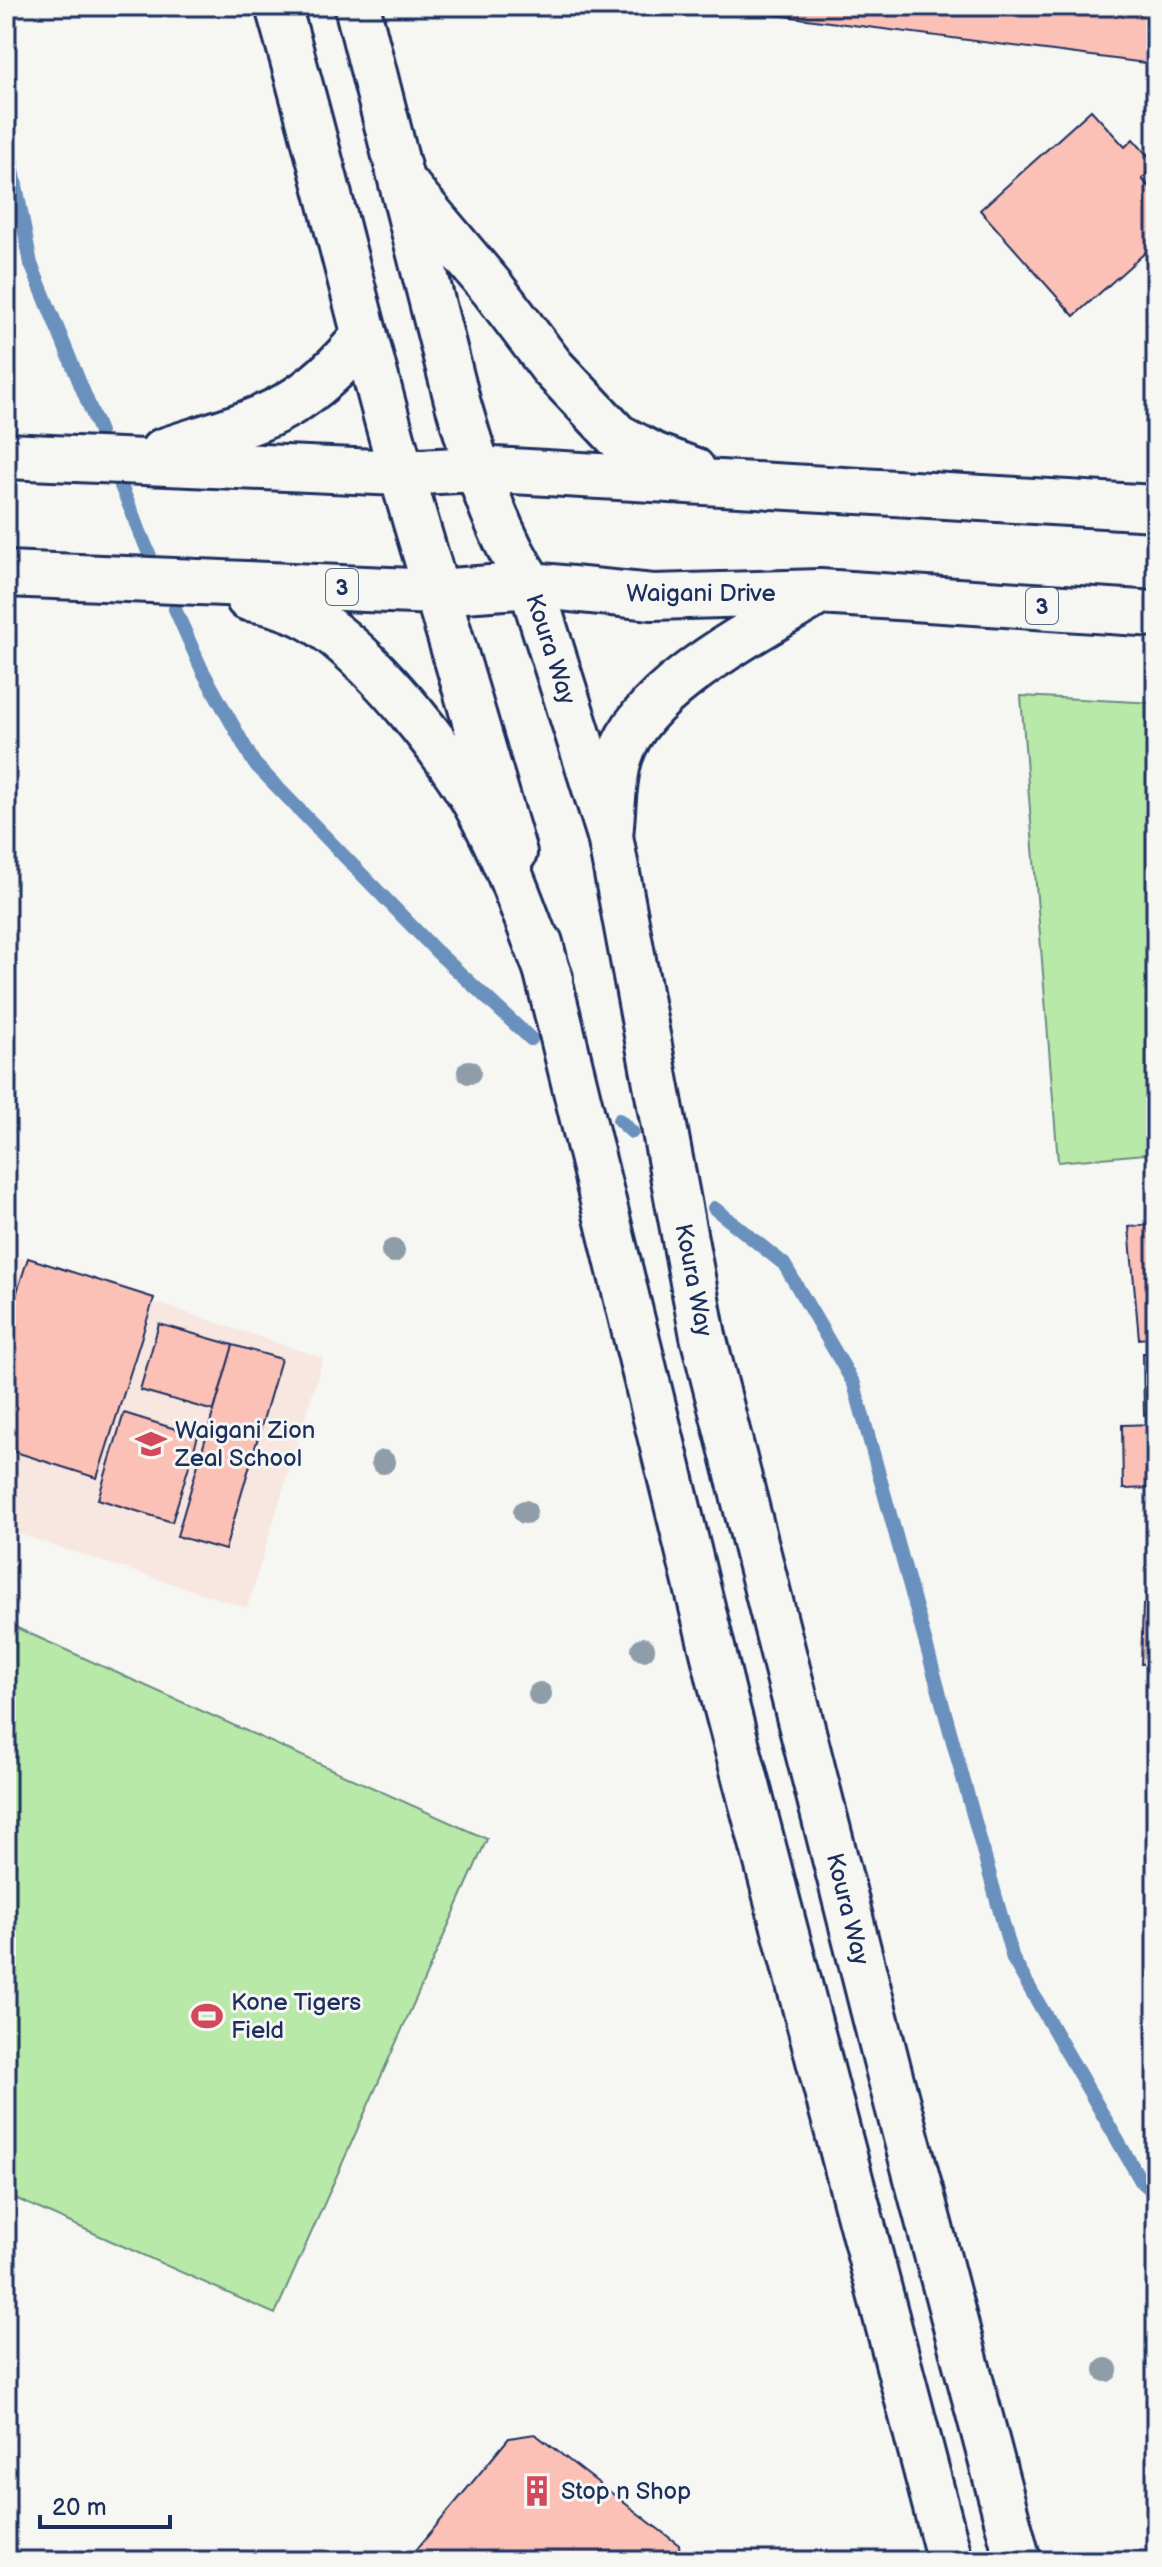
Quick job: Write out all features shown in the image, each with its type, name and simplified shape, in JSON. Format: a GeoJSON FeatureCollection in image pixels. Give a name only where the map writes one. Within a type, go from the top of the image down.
{"type":"FeatureCollection","features":[{"type":"Feature","properties":{"kind":"main road"},"geometry":{"type":"LineString","coordinates":[[278,6],[400,473],[550,978],[725,1701],[950,2561]]}},
{"type":"Feature","properties":{"kind":"main road","name":"Koura Way"},"geometry":{"type":"LineString","coordinates":[[357,6],[405,184],[436,330],[477,469],[518,565],[531,585],[610,836],[703,1336],[891,2080],[1018,2561]]}},
{"type":"Feature","properties":{"kind":"main road"},"geometry":{"type":"LineString","coordinates":[[405,184],[493,289],[552,367],[617,436],[655,456],[738,486]]}},
{"type":"Feature","properties":{"kind":"main road"},"geometry":{"type":"LineString","coordinates":[[138,459],[259,421],[301,399],[323,383],[365,335]]}},
{"type":"Feature","properties":{"kind":"main road"},"geometry":{"type":"LineString","coordinates":[[6,456],[138,459],[400,473],[477,469],[1156,508]]}},
{"type":"Feature","properties":{"kind":"main road","name":"Waigani Drive"},"geometry":{"type":"LineString","coordinates":[[6,574],[437,592],[531,585],[653,597],[820,592],[1156,614]]}},
{"type":"Feature","properties":{"kind":"main road"},"geometry":{"type":"LineString","coordinates":[[124,581],[270,601],[326,628],[355,655],[450,762],[483,816],[550,978]]}},
{"type":"Feature","properties":{"kind":"main road"},"geometry":{"type":"LineString","coordinates":[[610,836],[620,756],[634,727],[707,661],[820,592]]}},
{"type":"Feature","properties":{"kind":"shaded area","name":"Waigani Zion Zeal School"},"geometry":{"type":"Polygon","coordinates":[[[6,1253],[323,1358],[247,1608],[6,1530],[6,1253]]]}},
{"type":"Feature","properties":{"kind":"green space"},"geometry":{"type":"Polygon","coordinates":[[[1021,696],[1156,703],[1155,1153],[1058,1162],[1021,696]]]}},
{"type":"Feature","properties":{"kind":"green space","name":"Kone Tigers Field"},"geometry":{"type":"Polygon","coordinates":[[[6,1623],[487,1839],[275,2314],[6,2194],[6,1623]]]}},
{"type":"Feature","properties":{"kind":"building"},"geometry":{"type":"Polygon","coordinates":[[[729,6],[1156,6],[1156,61],[1153,64],[729,9],[729,6]]]}},
{"type":"Feature","properties":{"kind":"building"},"geometry":{"type":"Polygon","coordinates":[[[1091,110],[1125,147],[1133,139],[1156,165],[1142,179],[1156,194],[1156,243],[1074,316],[980,210],[1091,110]]]}},
{"type":"Feature","properties":{"kind":"building"},"geometry":{"type":"Polygon","coordinates":[[[1156,1224],[1156,1337],[1139,1339],[1129,1227],[1156,1224]]]}},
{"type":"Feature","properties":{"kind":"building"},"geometry":{"type":"Polygon","coordinates":[[[28,1258],[154,1298],[97,1478],[6,1449],[6,1326],[28,1258]]]}},
{"type":"Feature","properties":{"kind":"building"},"geometry":{"type":"Polygon","coordinates":[[[159,1324],[233,1345],[214,1411],[140,1390],[159,1324]]]}},
{"type":"Feature","properties":{"kind":"building"},"geometry":{"type":"Polygon","coordinates":[[[233,1345],[281,1359],[225,1550],[177,1536],[233,1345]]]}},
{"type":"Feature","properties":{"kind":"building"},"geometry":{"type":"Polygon","coordinates":[[[1143,1353],[1156,1353],[1156,1414],[1144,1415],[1143,1353]]]}},
{"type":"Feature","properties":{"kind":"building"},"geometry":{"type":"Polygon","coordinates":[[[124,1413],[198,1436],[172,1522],[98,1499],[124,1413]]]}},
{"type":"Feature","properties":{"kind":"building"},"geometry":{"type":"Polygon","coordinates":[[[1156,1424],[1156,1488],[1123,1489],[1122,1425],[1156,1424]]]}},
{"type":"Feature","properties":{"kind":"building"},"geometry":{"type":"Polygon","coordinates":[[[1156,1604],[1156,1662],[1141,1664],[1143,1605],[1156,1604]]]}},
{"type":"Feature","properties":{"kind":"building","name":"Stop n Shop"},"geometry":{"type":"Polygon","coordinates":[[[535,2434],[679,2545],[681,2561],[407,2561],[509,2438],[535,2434]]]}},
{"type":"Feature","properties":{"kind":"waterway"},"geometry":{"type":"LineString","coordinates":[[6,133],[31,264],[100,432]]}},
{"type":"Feature","properties":{"kind":"waterway"},"geometry":{"type":"LineString","coordinates":[[121,486],[150,556]]}},
{"type":"Feature","properties":{"kind":"waterway"},"geometry":{"type":"LineString","coordinates":[[175,609],[202,670],[254,763],[436,951],[531,1039]]}},
{"type":"Feature","properties":{"kind":"waterway"},"geometry":{"type":"LineString","coordinates":[[619,1120],[632,1132]]}},
{"type":"Feature","properties":{"kind":"waterway"},"geometry":{"type":"LineString","coordinates":[[714,1208],[784,1264],[854,1384],[1013,1959],[1141,2181],[1156,2194]]}},
{"type":"Feature","properties":{"kind":"place","name":"Waigani Zion Zeal School"},"geometry":{"type":"Point","coordinates":[151,1444]}},
{"type":"Feature","properties":{"kind":"place","name":"Kone Tigers Field"},"geometry":{"type":"Point","coordinates":[207,2016]}},
{"type":"Feature","properties":{"kind":"place","name":"Stop n Shop"},"geometry":{"type":"Point","coordinates":[537,2491]}}]}
